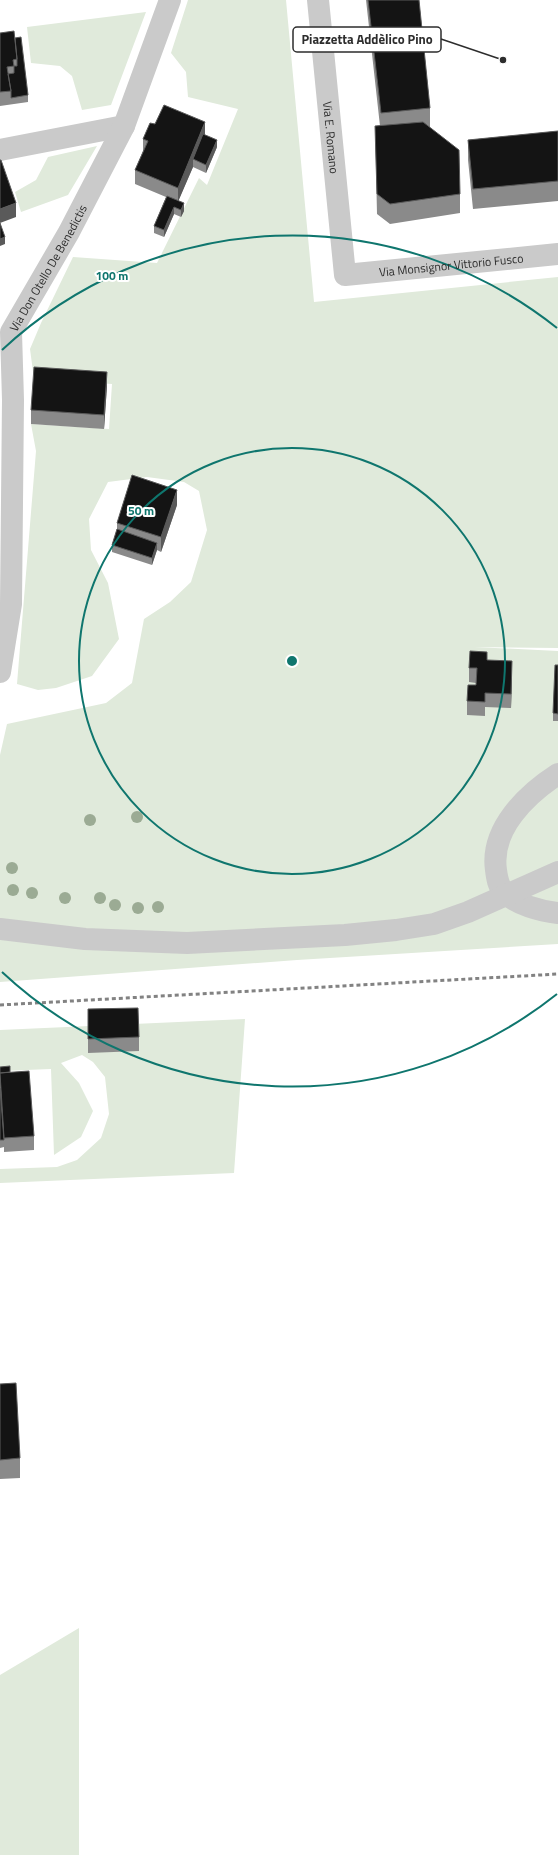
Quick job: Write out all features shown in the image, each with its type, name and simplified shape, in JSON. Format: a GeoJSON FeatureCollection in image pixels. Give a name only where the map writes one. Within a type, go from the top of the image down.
{"type":"FeatureCollection","features":[{"type":"Feature","properties":{"kind":"street","name":"Via Don Otello De Benedictis"},"geometry":{"type":"LineString","coordinates":[[0,672],[11,604],[13,400],[5,333],[69,232],[124,126],[170,0]]}},
{"type":"Feature","properties":{"kind":"street","name":"Via E. Romano"},"geometry":{"type":"LineString","coordinates":[[318,0],[345,275]]}},
{"type":"Feature","properties":{"kind":"street"},"geometry":{"type":"LineString","coordinates":[[0,150],[124,126]]}},
{"type":"Feature","properties":{"kind":"street","name":"Via Monsignor Vittorio Fusco"},"geometry":{"type":"LineString","coordinates":[[345,275],[558,254]]}},
{"type":"Feature","properties":{"kind":"street"},"geometry":{"type":"LineString","coordinates":[[558,774],[548,780],[520,807],[502,831],[496,847],[495,863],[498,882],[507,896],[536,910],[558,913]]}},
{"type":"Feature","properties":{"kind":"street"},"geometry":{"type":"LineString","coordinates":[[0,929],[85,939],[186,943],[345,935],[434,924],[507,896],[558,872]]}},
{"type":"Feature","properties":{"kind":"green space"},"geometry":{"type":"Polygon","coordinates":[[[188,0],[286,0],[314,302],[558,277],[558,648],[474,647],[558,651],[558,944],[297,960],[0,982],[0,755],[7,724],[106,703],[132,683],[144,619],[170,602],[191,582],[207,530],[199,491],[184,482],[147,477],[108,482],[89,519],[91,550],[108,583],[119,639],[92,676],[56,688],[38,690],[17,684],[36,451],[31,424],[109,429],[112,384],[34,379],[30,349],[73,257],[157,263],[199,178],[207,185],[238,109],[188,97],[186,72],[171,53],[188,0]]]}},
{"type":"Feature","properties":{"kind":"green space"},"geometry":{"type":"Polygon","coordinates":[[[146,12],[111,105],[82,110],[72,76],[60,66],[31,63],[27,27],[146,12]]]}},
{"type":"Feature","properties":{"kind":"green space"},"geometry":{"type":"Polygon","coordinates":[[[97,146],[68,195],[21,212],[15,192],[36,180],[48,157],[97,146]]]}},
{"type":"Feature","properties":{"kind":"green space"},"geometry":{"type":"Polygon","coordinates":[[[245,1019],[234,1173],[0,1183],[0,1169],[57,1167],[77,1160],[101,1138],[109,1114],[105,1077],[93,1062],[82,1055],[61,1063],[79,1083],[93,1111],[81,1137],[54,1155],[51,1069],[0,1071],[0,1030],[245,1019]]]}},
{"type":"Feature","properties":{"kind":"green space"},"geometry":{"type":"Polygon","coordinates":[[[79,1628],[79,1855],[0,1855],[0,1675],[79,1628]]]}},
{"type":"Feature","properties":{"kind":"building"},"geometry":{"type":"Polygon","coordinates":[[[368,0],[419,0],[430,108],[381,113],[368,0]]]}},
{"type":"Feature","properties":{"kind":"building"},"geometry":{"type":"Polygon","coordinates":[[[14,31],[17,59],[13,60],[14,66],[7,67],[11,91],[0,92],[0,33],[14,31]]]}},
{"type":"Feature","properties":{"kind":"building"},"geometry":{"type":"Polygon","coordinates":[[[21,37],[28,95],[11,98],[8,74],[14,73],[14,66],[17,66],[15,38],[21,37]]]}},
{"type":"Feature","properties":{"kind":"building"},"geometry":{"type":"Polygon","coordinates":[[[164,105],[205,122],[178,188],[135,170],[148,141],[143,139],[150,123],[155,124],[164,105]]]}},
{"type":"Feature","properties":{"kind":"building"},"geometry":{"type":"Polygon","coordinates":[[[423,122],[459,150],[460,194],[390,204],[377,194],[375,126],[423,122]]]}},
{"type":"Feature","properties":{"kind":"building"},"geometry":{"type":"Polygon","coordinates":[[[558,131],[558,181],[473,189],[468,140],[558,131]]]}},
{"type":"Feature","properties":{"kind":"building"},"geometry":{"type":"Polygon","coordinates":[[[203,134],[217,140],[206,165],[193,159],[203,134]]]}},
{"type":"Feature","properties":{"kind":"building"},"geometry":{"type":"Polygon","coordinates":[[[0,160],[16,203],[0,209],[0,160]]]}},
{"type":"Feature","properties":{"kind":"building"},"geometry":{"type":"Polygon","coordinates":[[[167,196],[184,203],[181,210],[174,207],[164,230],[154,226],[167,196]]]}},
{"type":"Feature","properties":{"kind":"building"},"geometry":{"type":"Polygon","coordinates":[[[0,223],[5,237],[0,239],[0,223]]]}},
{"type":"Feature","properties":{"kind":"building"},"geometry":{"type":"Polygon","coordinates":[[[34,367],[107,372],[104,415],[31,410],[34,367]]]}},
{"type":"Feature","properties":{"kind":"building"},"geometry":{"type":"Polygon","coordinates":[[[132,475],[177,490],[161,537],[117,523],[132,475]]]}},
{"type":"Feature","properties":{"kind":"building"},"geometry":{"type":"Polygon","coordinates":[[[117,529],[157,543],[152,558],[112,545],[117,529]]]}},
{"type":"Feature","properties":{"kind":"building"},"geometry":{"type":"Polygon","coordinates":[[[470,651],[487,652],[487,660],[512,661],[511,694],[485,693],[485,702],[467,701],[468,685],[476,685],[477,668],[469,668],[470,651]]]}},
{"type":"Feature","properties":{"kind":"building"},"geometry":{"type":"Polygon","coordinates":[[[555,665],[558,665],[558,714],[553,713],[555,665]]]}},
{"type":"Feature","properties":{"kind":"building"},"geometry":{"type":"Polygon","coordinates":[[[138,1008],[139,1037],[88,1039],[88,1009],[138,1008]]]}},
{"type":"Feature","properties":{"kind":"building"},"geometry":{"type":"Polygon","coordinates":[[[10,1066],[10,1072],[0,1073],[0,1067],[10,1066]]]}},
{"type":"Feature","properties":{"kind":"building"},"geometry":{"type":"Polygon","coordinates":[[[29,1071],[34,1136],[4,1138],[0,1073],[29,1071]]]}},
{"type":"Feature","properties":{"kind":"building"},"geometry":{"type":"Polygon","coordinates":[[[0,1088],[4,1140],[0,1140],[0,1088]]]}},
{"type":"Feature","properties":{"kind":"building"},"geometry":{"type":"Polygon","coordinates":[[[16,1383],[20,1458],[0,1460],[0,1384],[16,1383]]]}},
{"type":"Feature","properties":{"kind":"railway"},"geometry":{"type":"LineString","coordinates":[[0,1005],[558,974]]}},
{"type":"Feature","properties":{"kind":"place","name":"Piazzetta Addèlico Pino"},"geometry":{"type":"Point","coordinates":[503,60]}}]}
